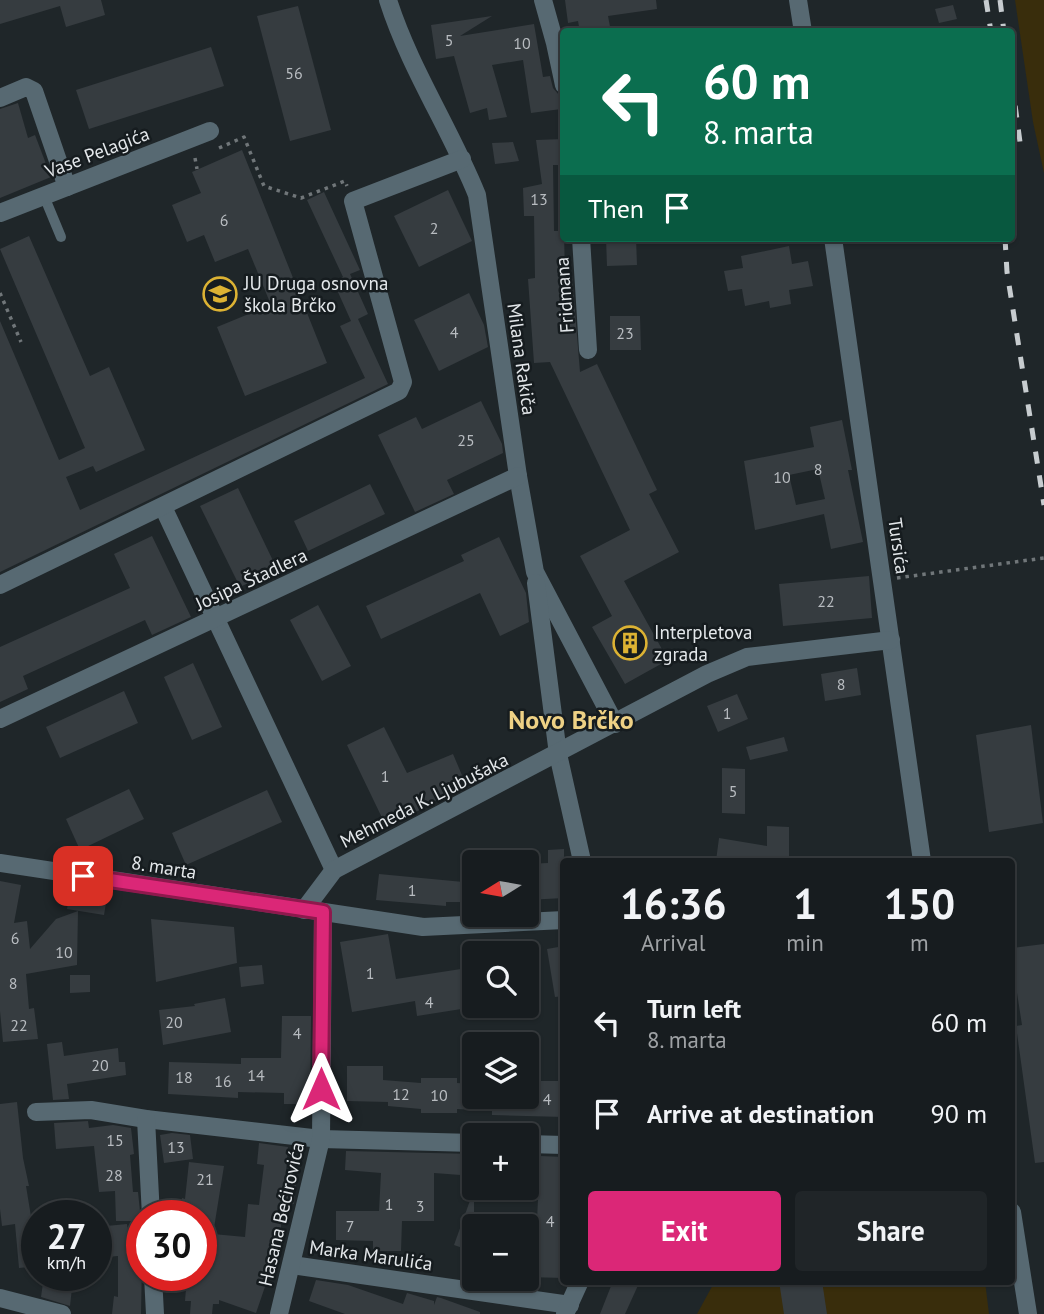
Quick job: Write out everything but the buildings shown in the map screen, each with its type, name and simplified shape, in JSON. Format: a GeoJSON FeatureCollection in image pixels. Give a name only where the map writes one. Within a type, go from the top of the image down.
{"type":"FeatureCollection","features":[{"type":"Feature","properties":{"kind":"street","name":"Milana Rakiča"},"geometry":{"type":"LineString","coordinates":[[388,0],[409,58],[462,159],[477,195],[518,477],[535,572],[615,724]]}},
{"type":"Feature","properties":{"kind":"street"},"geometry":{"type":"LineString","coordinates":[[543,0],[560,66]]}},
{"type":"Feature","properties":{"kind":"street"},"geometry":{"type":"LineString","coordinates":[[799,0],[802,28]]}},
{"type":"Feature","properties":{"kind":"street"},"geometry":{"type":"LineString","coordinates":[[0,98],[26,87],[34,91],[67,187]]}},
{"type":"Feature","properties":{"kind":"street","name":"Vase Pelagića"},"geometry":{"type":"LineString","coordinates":[[0,213],[210,131]]}},
{"type":"Feature","properties":{"kind":"street"},"geometry":{"type":"LineString","coordinates":[[0,585],[399,391],[403,382],[353,201],[462,159]]}},
{"type":"Feature","properties":{"kind":"street","name":"Fridmana"},"geometry":{"type":"LineString","coordinates":[[581,242],[588,350]]}},
{"type":"Feature","properties":{"kind":"street","name":"Tursića"},"geometry":{"type":"LineString","coordinates":[[834,242],[922,858]]}},
{"type":"Feature","properties":{"kind":"street","name":"Josipa Štadlera"},"geometry":{"type":"LineString","coordinates":[[0,719],[518,477]]}},
{"type":"Feature","properties":{"kind":"street"},"geometry":{"type":"LineString","coordinates":[[163,508],[334,870]]}},
{"type":"Feature","properties":{"kind":"street"},"geometry":{"type":"LineString","coordinates":[[535,572],[558,754],[581,858]]}},
{"type":"Feature","properties":{"kind":"street","name":"Mehmeda K. Ljubušaka"},"geometry":{"type":"LineString","coordinates":[[304,911],[334,870],[707,674],[747,657],[891,640]]}},
{"type":"Feature","properties":{"kind":"street","name":"8. marta"},"geometry":{"type":"LineString","coordinates":[[0,863],[423,927],[560,920]]}},
{"type":"Feature","properties":{"kind":"street","name":"Hasana Bećirovića"},"geometry":{"type":"LineString","coordinates":[[279,1314],[321,1139],[323,912]]}},
{"type":"Feature","properties":{"kind":"street"},"geometry":{"type":"LineString","coordinates":[[36,1112],[91,1110],[321,1139],[462,1143]]}},
{"type":"Feature","properties":{"kind":"street"},"geometry":{"type":"LineString","coordinates":[[146,1119],[150,1200]]}},
{"type":"Feature","properties":{"kind":"street"},"geometry":{"type":"LineString","coordinates":[[539,1144],[560,1145]]}},
{"type":"Feature","properties":{"kind":"street"},"geometry":{"type":"LineString","coordinates":[[1015,1231],[1028,1314]]}},
{"type":"Feature","properties":{"kind":"street","name":"Marka Marulića"},"geometry":{"type":"LineString","coordinates":[[292,1265],[568,1310]]}},
{"type":"Feature","properties":{"kind":"street"},"geometry":{"type":"LineString","coordinates":[[568,1310],[578,1285]]}},
{"type":"Feature","properties":{"kind":"street"},"geometry":{"type":"LineString","coordinates":[[154,1291],[155,1314]]}},
{"type":"Feature","properties":{"kind":"street"},"geometry":{"type":"LineString","coordinates":[[0,1298],[62,1314]]}},
{"type":"Feature","properties":{"kind":"lane"},"geometry":{"type":"LineString","coordinates":[[44,196],[61,237]]}},
{"type":"Feature","properties":{"kind":"path"},"geometry":{"type":"LineString","coordinates":[[210,131],[216,149],[244,137],[264,186],[301,198],[345,181],[353,201]]}},
{"type":"Feature","properties":{"kind":"path"},"geometry":{"type":"LineString","coordinates":[[197,169],[193,159],[205,154]]}},
{"type":"Feature","properties":{"kind":"path"},"geometry":{"type":"LineString","coordinates":[[0,293],[21,342]]}},
{"type":"Feature","properties":{"kind":"path"},"geometry":{"type":"LineString","coordinates":[[891,579],[1044,558]]}},
{"type":"Feature","properties":{"kind":"shaded area"},"geometry":{"type":"Polygon","coordinates":[[[1015,0],[1044,0],[1044,173],[1033,122],[1015,0]]]}},
{"type":"Feature","properties":{"kind":"shaded area"},"geometry":{"type":"Polygon","coordinates":[[[713,1285],[985,1285],[989,1314],[697,1314],[713,1285]]]}},
{"type":"Feature","properties":{"kind":"railway"},"geometry":{"type":"LineString","coordinates":[[986,0],[990,28]]}},
{"type":"Feature","properties":{"kind":"railway"},"geometry":{"type":"LineString","coordinates":[[1000,0],[1004,28]]}},
{"type":"Feature","properties":{"kind":"railway"},"geometry":{"type":"LineString","coordinates":[[1015,104],[1020,142]]}},
{"type":"Feature","properties":{"kind":"railway"},"geometry":{"type":"LineString","coordinates":[[1005,242],[1007,272],[1044,505]]}},
{"type":"Feature","properties":{"kind":"place","name":"JU Druga osnovna škola Brčko"},"geometry":{"type":"Point","coordinates":[220,294]}},
{"type":"Feature","properties":{"kind":"place","name":"Interpletova zgrada"},"geometry":{"type":"Point","coordinates":[630,643]}},
{"type":"Feature","properties":{"kind":"district","name":"Novo Brčko"},"geometry":{"type":"Point","coordinates":[571,719]}},
{"type":"Feature","properties":{"kind":"route"},"geometry":{"type":"LineString","coordinates":[[83,876],[323,912],[321,1089]]}}]}
